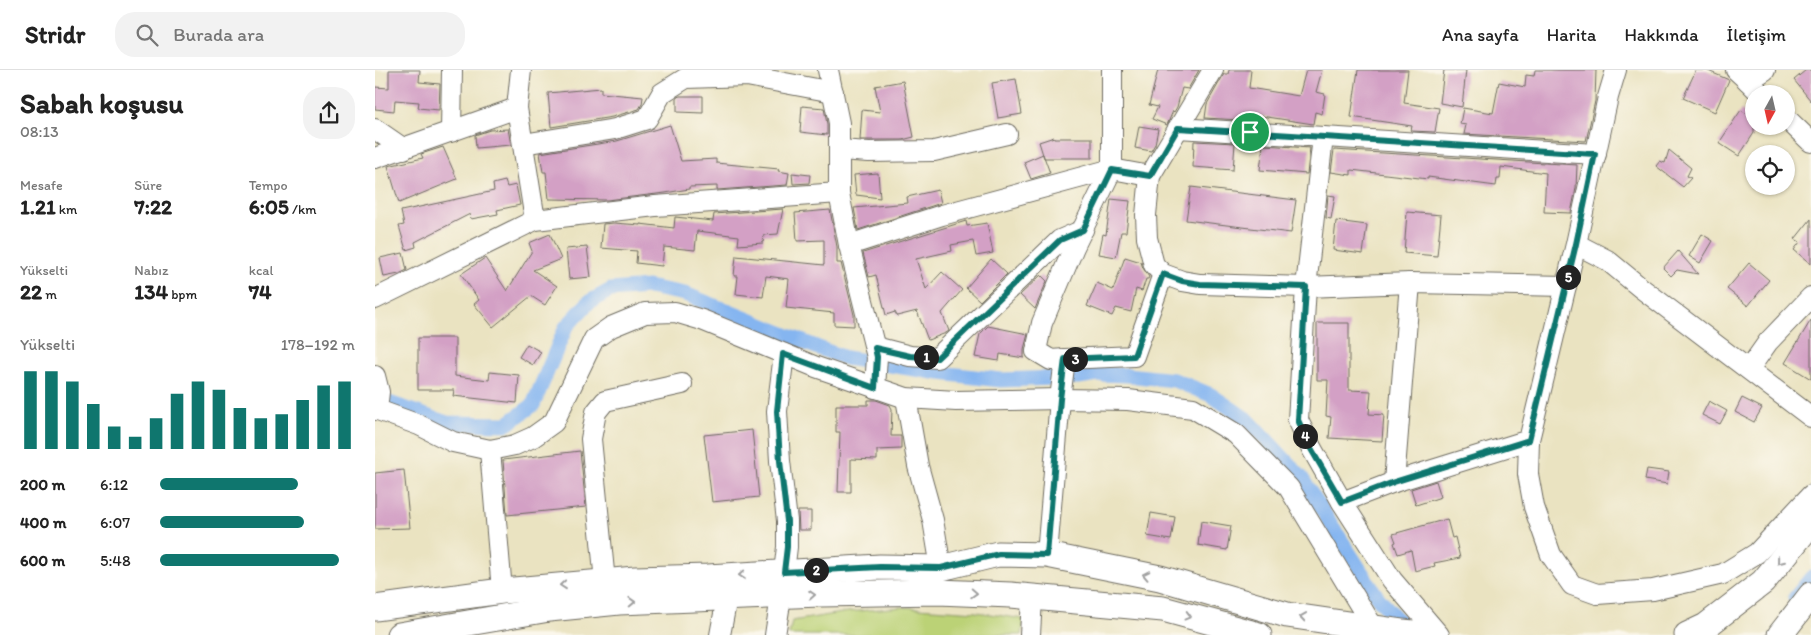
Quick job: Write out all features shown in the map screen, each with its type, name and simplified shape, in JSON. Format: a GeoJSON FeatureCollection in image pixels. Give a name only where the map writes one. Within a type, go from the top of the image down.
{"type":"FeatureCollection","features":[{"type":"Feature","properties":{"kind":"main road"},"geometry":{"type":"LineString","coordinates":[[1687,635],[1706,626],[1763,582],[1811,523]]}},
{"type":"Feature","properties":{"kind":"main road"},"geometry":{"type":"LineString","coordinates":[[375,608],[502,591],[635,579],[708,578],[880,567],[941,568],[999,554],[1047,555],[1160,578],[1287,615],[1433,635]]}},
{"type":"Feature","properties":{"kind":"main road"},"geometry":{"type":"LineString","coordinates":[[1087,563],[1087,603]]}},
{"type":"Feature","properties":{"kind":"main road"},"geometry":{"type":"LineString","coordinates":[[399,635],[549,609],[619,602],[820,594],[938,592],[1011,595],[1163,609],[1259,635]]}},
{"type":"Feature","properties":{"kind":"main road"},"geometry":{"type":"LineString","coordinates":[[1780,635],[1811,595]]}},
{"type":"Feature","properties":{"kind":"street"},"geometry":{"type":"LineString","coordinates":[[451,132],[452,70]]}},
{"type":"Feature","properties":{"kind":"street"},"geometry":{"type":"LineString","coordinates":[[521,70],[517,108],[535,220]]}},
{"type":"Feature","properties":{"kind":"street"},"geometry":{"type":"LineString","coordinates":[[828,70],[839,123],[839,193],[876,366],[906,398],[918,466],[933,520],[941,568]]}},
{"type":"Feature","properties":{"kind":"street"},"geometry":{"type":"LineString","coordinates":[[1047,555],[1062,377],[1051,360],[1036,351],[1043,323],[1083,230],[1112,170],[1111,70]]}},
{"type":"Feature","properties":{"kind":"street"},"geometry":{"type":"LineString","coordinates":[[1213,70],[1150,176],[1145,215],[1147,238],[1154,265],[1163,274],[1182,281],[1200,284],[1306,287],[1410,283],[1566,286]]}},
{"type":"Feature","properties":{"kind":"street"},"geometry":{"type":"LineString","coordinates":[[1616,70],[1529,440],[1528,474],[1534,507],[1551,556],[1572,585],[1597,594],[1653,590],[1723,574],[1757,553],[1811,495]]}},
{"type":"Feature","properties":{"kind":"street"},"geometry":{"type":"LineString","coordinates":[[1748,82],[1765,70]]}},
{"type":"Feature","properties":{"kind":"street"},"geometry":{"type":"LineString","coordinates":[[523,144],[615,129],[647,119],[661,93],[686,78],[747,76],[833,92]]}},
{"type":"Feature","properties":{"kind":"street"},"geometry":{"type":"LineString","coordinates":[[375,158],[517,108]]}},
{"type":"Feature","properties":{"kind":"street"},"geometry":{"type":"LineString","coordinates":[[1795,127],[1811,142]]}},
{"type":"Feature","properties":{"kind":"street"},"geometry":{"type":"LineString","coordinates":[[1178,128],[1595,154]]}},
{"type":"Feature","properties":{"kind":"street"},"geometry":{"type":"LineString","coordinates":[[375,129],[404,148]]}},
{"type":"Feature","properties":{"kind":"street"},"geometry":{"type":"LineString","coordinates":[[839,150],[869,152],[934,151],[1007,134]]}},
{"type":"Feature","properties":{"kind":"street"},"geometry":{"type":"LineString","coordinates":[[1323,137],[1306,287],[1298,420],[1311,449],[1342,502],[1392,580],[1439,635]]}},
{"type":"Feature","properties":{"kind":"street"},"geometry":{"type":"LineString","coordinates":[[849,244],[942,215],[1112,170],[1150,176]]}},
{"type":"Feature","properties":{"kind":"street"},"geometry":{"type":"LineString","coordinates":[[375,299],[535,220],[655,206],[839,193]]}},
{"type":"Feature","properties":{"kind":"street"},"geometry":{"type":"LineString","coordinates":[[377,398],[419,425],[453,442],[490,450],[515,446],[533,437],[554,422],[594,339],[611,327],[645,313],[675,312],[783,354],[876,366],[910,356],[937,358],[1060,240],[1083,230]]}},
{"type":"Feature","properties":{"kind":"street"},"geometry":{"type":"LineString","coordinates":[[1576,244],[1607,260],[1811,417]]}},
{"type":"Feature","properties":{"kind":"street"},"geometry":{"type":"LineString","coordinates":[[906,398],[956,401],[1062,377],[1134,356],[1163,274]]}},
{"type":"Feature","properties":{"kind":"street"},"geometry":{"type":"LineString","coordinates":[[1394,482],[1410,283]]}},
{"type":"Feature","properties":{"kind":"street"},"geometry":{"type":"LineString","coordinates":[[1749,369],[1768,342],[1811,297]]}},
{"type":"Feature","properties":{"kind":"street"},"geometry":{"type":"LineString","coordinates":[[783,354],[777,411],[780,461],[787,521],[787,547],[784,572]]}},
{"type":"Feature","properties":{"kind":"street"},"geometry":{"type":"LineString","coordinates":[[1062,377],[1128,400],[1193,408],[1236,434],[1289,488],[1373,627]]}},
{"type":"Feature","properties":{"kind":"street"},"geometry":{"type":"LineString","coordinates":[[605,582],[591,439],[596,412],[605,400],[681,384]]}},
{"type":"Feature","properties":{"kind":"street"},"geometry":{"type":"LineString","coordinates":[[1342,502],[1394,482],[1529,440]]}},
{"type":"Feature","properties":{"kind":"street"},"geometry":{"type":"LineString","coordinates":[[490,450],[502,591]]}},
{"type":"Feature","properties":{"kind":"street"},"geometry":{"type":"LineString","coordinates":[[775,635],[781,597]]}},
{"type":"Feature","properties":{"kind":"street"},"geometry":{"type":"LineString","coordinates":[[720,635],[727,598]]}},
{"type":"Feature","properties":{"kind":"street"},"geometry":{"type":"LineString","coordinates":[[1030,635],[1031,598]]}},
{"type":"Feature","properties":{"kind":"green space"},"geometry":{"type":"Polygon","coordinates":[[[902,607],[976,612],[1024,619],[1022,635],[789,635],[792,621],[848,612],[902,607]]]}},
{"type":"Feature","properties":{"kind":"building"},"geometry":{"type":"Polygon","coordinates":[[[389,70],[420,70],[419,82],[440,84],[439,110],[418,108],[419,102],[395,100],[394,111],[375,109],[375,87],[389,88],[389,70]]]}},
{"type":"Feature","properties":{"kind":"building"},"geometry":{"type":"Polygon","coordinates":[[[1158,70],[1199,70],[1188,89],[1182,88],[1177,107],[1173,111],[1167,125],[1152,119],[1158,107],[1149,105],[1158,70]]]}},
{"type":"Feature","properties":{"kind":"building"},"geometry":{"type":"Polygon","coordinates":[[[1229,70],[1251,70],[1249,88],[1299,96],[1306,70],[1322,70],[1316,92],[1325,94],[1322,114],[1315,112],[1313,124],[1261,116],[1260,121],[1205,118],[1207,104],[1224,74],[1228,74],[1229,70]]]}},
{"type":"Feature","properties":{"kind":"building"},"geometry":{"type":"Polygon","coordinates":[[[1358,70],[1408,70],[1404,103],[1439,108],[1435,132],[1411,131],[1412,126],[1351,117],[1358,70]]]}},
{"type":"Feature","properties":{"kind":"building"},"geometry":{"type":"Polygon","coordinates":[[[1444,70],[1466,70],[1462,107],[1440,103],[1444,70]]]}},
{"type":"Feature","properties":{"kind":"building"},"geometry":{"type":"Polygon","coordinates":[[[1535,70],[1596,70],[1595,101],[1586,141],[1464,134],[1466,125],[1460,124],[1463,108],[1493,113],[1499,82],[1525,87],[1526,75],[1534,76],[1535,70]]]}},
{"type":"Feature","properties":{"kind":"building"},"geometry":{"type":"Polygon","coordinates":[[[1696,70],[1706,70],[1729,80],[1715,112],[1683,98],[1696,70]]]}},
{"type":"Feature","properties":{"kind":"building"},"geometry":{"type":"Polygon","coordinates":[[[1806,70],[1811,70],[1811,101],[1794,80],[1806,70]]]}},
{"type":"Feature","properties":{"kind":"building"},"geometry":{"type":"Polygon","coordinates":[[[1016,79],[1022,114],[998,118],[992,83],[1016,79]]]}},
{"type":"Feature","properties":{"kind":"building"},"geometry":{"type":"Polygon","coordinates":[[[903,81],[914,137],[902,140],[860,140],[862,110],[880,112],[875,86],[903,81]]]}},
{"type":"Feature","properties":{"kind":"building"},"geometry":{"type":"Polygon","coordinates":[[[601,88],[601,93],[643,97],[642,104],[639,109],[612,117],[551,127],[548,93],[601,88]]]}},
{"type":"Feature","properties":{"kind":"building"},"geometry":{"type":"Polygon","coordinates":[[[703,96],[703,113],[677,112],[677,97],[703,96]]]}},
{"type":"Feature","properties":{"kind":"building"},"geometry":{"type":"Polygon","coordinates":[[[802,106],[824,108],[827,135],[800,132],[802,106]]]}},
{"type":"Feature","properties":{"kind":"building"},"geometry":{"type":"Polygon","coordinates":[[[1741,110],[1745,113],[1745,135],[1753,135],[1739,156],[1719,143],[1741,110]]]}},
{"type":"Feature","properties":{"kind":"building"},"geometry":{"type":"Polygon","coordinates":[[[670,125],[681,161],[716,159],[716,163],[779,169],[778,171],[789,173],[787,185],[717,190],[717,186],[689,187],[689,189],[665,193],[607,200],[549,199],[546,172],[543,172],[540,153],[617,141],[670,125]]]}},
{"type":"Feature","properties":{"kind":"building"},"geometry":{"type":"Polygon","coordinates":[[[1139,126],[1158,129],[1155,144],[1151,151],[1135,148],[1139,126]]]}},
{"type":"Feature","properties":{"kind":"building"},"geometry":{"type":"Polygon","coordinates":[[[508,129],[511,145],[476,148],[475,135],[490,130],[508,129]]]}},
{"type":"Feature","properties":{"kind":"building"},"geometry":{"type":"Polygon","coordinates":[[[1054,137],[1092,138],[1092,158],[1044,158],[1039,142],[1054,137]]]}},
{"type":"Feature","properties":{"kind":"building"},"geometry":{"type":"Polygon","coordinates":[[[1194,141],[1235,143],[1233,170],[1193,167],[1194,141]]]}},
{"type":"Feature","properties":{"kind":"building"},"geometry":{"type":"Polygon","coordinates":[[[1263,145],[1310,148],[1307,174],[1260,170],[1263,145]]]}},
{"type":"Feature","properties":{"kind":"building"},"geometry":{"type":"Polygon","coordinates":[[[443,147],[457,179],[399,203],[388,166],[423,158],[421,154],[443,147]]]}},
{"type":"Feature","properties":{"kind":"building"},"geometry":{"type":"Polygon","coordinates":[[[1334,150],[1577,165],[1576,188],[1571,213],[1544,212],[1546,173],[1501,167],[1500,179],[1497,179],[1496,186],[1351,170],[1351,175],[1331,172],[1334,150]]]}},
{"type":"Feature","properties":{"kind":"building"},"geometry":{"type":"Polygon","coordinates":[[[1669,150],[1691,168],[1687,176],[1691,178],[1683,187],[1656,166],[1660,161],[1665,163],[1669,150]]]}},
{"type":"Feature","properties":{"kind":"building"},"geometry":{"type":"Polygon","coordinates":[[[1043,154],[1050,173],[1031,179],[1024,162],[1043,154]]]}},
{"type":"Feature","properties":{"kind":"building"},"geometry":{"type":"Polygon","coordinates":[[[792,173],[810,175],[809,183],[793,184],[792,173]]]}},
{"type":"Feature","properties":{"kind":"building"},"geometry":{"type":"Polygon","coordinates":[[[878,173],[880,198],[856,195],[854,175],[878,173]]]}},
{"type":"Feature","properties":{"kind":"building"},"geometry":{"type":"Polygon","coordinates":[[[505,181],[507,187],[516,185],[520,205],[497,210],[498,214],[471,219],[470,214],[415,242],[416,247],[406,250],[399,226],[404,225],[401,211],[494,191],[493,184],[505,181]]]}},
{"type":"Feature","properties":{"kind":"building"},"geometry":{"type":"Polygon","coordinates":[[[1191,187],[1296,200],[1291,233],[1186,220],[1191,187]]]}},
{"type":"Feature","properties":{"kind":"building"},"geometry":{"type":"Polygon","coordinates":[[[938,190],[941,203],[858,230],[854,208],[908,203],[907,197],[938,190]]]}},
{"type":"Feature","properties":{"kind":"building"},"geometry":{"type":"Polygon","coordinates":[[[1328,195],[1335,196],[1331,219],[1326,218],[1328,195]]]}},
{"type":"Feature","properties":{"kind":"building"},"geometry":{"type":"Polygon","coordinates":[[[1111,199],[1130,201],[1126,232],[1121,232],[1116,257],[1099,254],[1103,234],[1106,235],[1111,199]]]}},
{"type":"Feature","properties":{"kind":"building"},"geometry":{"type":"Polygon","coordinates":[[[783,209],[778,234],[764,235],[763,243],[738,245],[739,236],[697,231],[695,250],[664,247],[662,266],[636,263],[637,251],[601,248],[603,224],[640,224],[674,228],[675,217],[713,221],[714,214],[783,209]]]}},
{"type":"Feature","properties":{"kind":"building"},"geometry":{"type":"Polygon","coordinates":[[[830,210],[837,247],[837,263],[841,263],[854,315],[854,326],[834,325],[834,313],[786,308],[789,279],[766,276],[763,297],[736,294],[738,276],[734,276],[736,256],[824,265],[824,240],[797,241],[795,213],[830,210]]]}},
{"type":"Feature","properties":{"kind":"building"},"geometry":{"type":"Polygon","coordinates":[[[1407,212],[1441,215],[1437,256],[1404,253],[1407,212]]]}},
{"type":"Feature","properties":{"kind":"building"},"geometry":{"type":"Polygon","coordinates":[[[1811,219],[1811,264],[1794,250],[1800,242],[1795,239],[1811,219]]]}},
{"type":"Feature","properties":{"kind":"building"},"geometry":{"type":"Polygon","coordinates":[[[966,221],[967,226],[987,223],[993,253],[976,256],[973,241],[951,245],[952,251],[916,259],[926,289],[942,272],[962,290],[942,313],[949,331],[928,340],[917,311],[897,316],[895,312],[886,315],[876,275],[869,277],[863,253],[966,221]]]}},
{"type":"Feature","properties":{"kind":"building"},"geometry":{"type":"Polygon","coordinates":[[[1336,221],[1367,225],[1363,254],[1333,250],[1336,221]]]}},
{"type":"Feature","properties":{"kind":"building"},"geometry":{"type":"Polygon","coordinates":[[[550,234],[561,259],[533,270],[557,286],[545,305],[531,296],[493,327],[474,304],[479,300],[461,274],[485,258],[507,291],[532,251],[529,243],[550,234]]]}},
{"type":"Feature","properties":{"kind":"building"},"geometry":{"type":"Polygon","coordinates":[[[1702,234],[1713,241],[1700,263],[1689,256],[1702,234]]]}},
{"type":"Feature","properties":{"kind":"building"},"geometry":{"type":"Polygon","coordinates":[[[587,247],[591,277],[569,279],[566,249],[587,247]]]}},
{"type":"Feature","properties":{"kind":"building"},"geometry":{"type":"Polygon","coordinates":[[[1678,251],[1698,274],[1677,270],[1671,276],[1663,268],[1678,251]]]}},
{"type":"Feature","properties":{"kind":"building"},"geometry":{"type":"Polygon","coordinates":[[[403,253],[407,270],[384,277],[380,258],[403,253]]]}},
{"type":"Feature","properties":{"kind":"building"},"geometry":{"type":"Polygon","coordinates":[[[1125,257],[1141,262],[1149,277],[1146,279],[1142,291],[1136,289],[1131,312],[1116,308],[1112,316],[1087,306],[1097,283],[1113,290],[1125,257]]]}},
{"type":"Feature","properties":{"kind":"building"},"geometry":{"type":"Polygon","coordinates":[[[991,259],[1007,274],[980,301],[966,288],[991,259]]]}},
{"type":"Feature","properties":{"kind":"building"},"geometry":{"type":"Polygon","coordinates":[[[1749,263],[1769,280],[1748,306],[1727,289],[1749,263]]]}},
{"type":"Feature","properties":{"kind":"building"},"geometry":{"type":"Polygon","coordinates":[[[1041,275],[1047,281],[1035,309],[1020,295],[1041,275]]]}},
{"type":"Feature","properties":{"kind":"building"},"geometry":{"type":"Polygon","coordinates":[[[1811,320],[1811,379],[1785,363],[1811,320]]]}},
{"type":"Feature","properties":{"kind":"building"},"geometry":{"type":"Polygon","coordinates":[[[1317,323],[1349,323],[1349,390],[1371,391],[1369,414],[1384,415],[1382,441],[1329,438],[1331,417],[1326,416],[1328,380],[1317,380],[1317,323]]]}},
{"type":"Feature","properties":{"kind":"building"},"geometry":{"type":"Polygon","coordinates":[[[988,326],[1028,334],[1024,358],[1000,354],[999,361],[975,357],[980,334],[988,326]]]}},
{"type":"Feature","properties":{"kind":"building"},"geometry":{"type":"Polygon","coordinates":[[[418,338],[455,338],[455,376],[489,380],[490,372],[519,375],[517,403],[453,396],[454,390],[418,390],[418,338]]]}},
{"type":"Feature","properties":{"kind":"building"},"geometry":{"type":"Polygon","coordinates":[[[527,344],[541,352],[533,365],[519,357],[527,344]]]}},
{"type":"Feature","properties":{"kind":"building"},"geometry":{"type":"Polygon","coordinates":[[[1742,398],[1762,408],[1754,422],[1735,412],[1742,398]]]}},
{"type":"Feature","properties":{"kind":"building"},"geometry":{"type":"Polygon","coordinates":[[[868,400],[876,400],[890,405],[892,409],[891,436],[901,436],[901,449],[877,450],[877,460],[851,459],[851,492],[838,492],[840,432],[836,432],[836,405],[868,405],[868,400]]]}},
{"type":"Feature","properties":{"kind":"building"},"geometry":{"type":"Polygon","coordinates":[[[1709,401],[1727,411],[1720,424],[1702,415],[1709,401]]]}},
{"type":"Feature","properties":{"kind":"building"},"geometry":{"type":"Polygon","coordinates":[[[752,430],[759,497],[712,502],[704,435],[752,430]]]}},
{"type":"Feature","properties":{"kind":"building"},"geometry":{"type":"Polygon","coordinates":[[[580,451],[586,507],[507,515],[503,460],[580,451]]]}},
{"type":"Feature","properties":{"kind":"building"},"geometry":{"type":"Polygon","coordinates":[[[1647,469],[1669,472],[1667,484],[1645,480],[1647,469]]]}},
{"type":"Feature","properties":{"kind":"building"},"geometry":{"type":"Polygon","coordinates":[[[404,470],[410,528],[375,529],[375,473],[404,470]]]}},
{"type":"Feature","properties":{"kind":"building"},"geometry":{"type":"Polygon","coordinates":[[[1436,481],[1441,497],[1416,505],[1411,489],[1436,481]]]}},
{"type":"Feature","properties":{"kind":"building"},"geometry":{"type":"Polygon","coordinates":[[[798,511],[811,511],[811,530],[799,530],[798,511]]]}},
{"type":"Feature","properties":{"kind":"building"},"geometry":{"type":"Polygon","coordinates":[[[1151,513],[1175,517],[1171,540],[1147,536],[1151,513]]]}},
{"type":"Feature","properties":{"kind":"building"},"geometry":{"type":"Polygon","coordinates":[[[1447,519],[1452,538],[1455,537],[1460,558],[1434,563],[1435,566],[1415,571],[1411,550],[1398,554],[1393,534],[1447,519]]]}},
{"type":"Feature","properties":{"kind":"building"},"geometry":{"type":"Polygon","coordinates":[[[1201,521],[1231,526],[1227,550],[1198,545],[1201,521]]]}},
{"type":"Feature","properties":{"kind":"waterway"},"geometry":{"type":"LineString","coordinates":[[375,398],[447,423],[507,424],[533,405],[566,327],[589,302],[611,290],[648,287],[685,294],[846,358],[940,373],[1001,380],[1079,377],[1098,374],[1174,380],[1211,395],[1248,420],[1301,477],[1378,598],[1411,631]]}},
{"type":"Feature","properties":{"kind":"waterway"},"geometry":{"type":"LineString","coordinates":[[1795,598],[1811,578]]}},
{"type":"Feature","properties":{"kind":"route"},"geometry":{"type":"LineString","coordinates":[[1178,128],[1250,132],[1595,154],[1576,244],[1529,440],[1394,482],[1342,502],[1311,449],[1298,420],[1306,287],[1200,284],[1182,281],[1163,274],[1134,356],[1065,359],[1061,382],[1047,555],[999,554],[941,568],[880,567],[784,572],[787,547],[787,521],[780,461],[777,411],[783,354],[875,388],[877,357],[875,348],[910,356],[937,358],[1060,240],[1083,230],[1112,170],[1150,176],[1178,128]]}}]}
